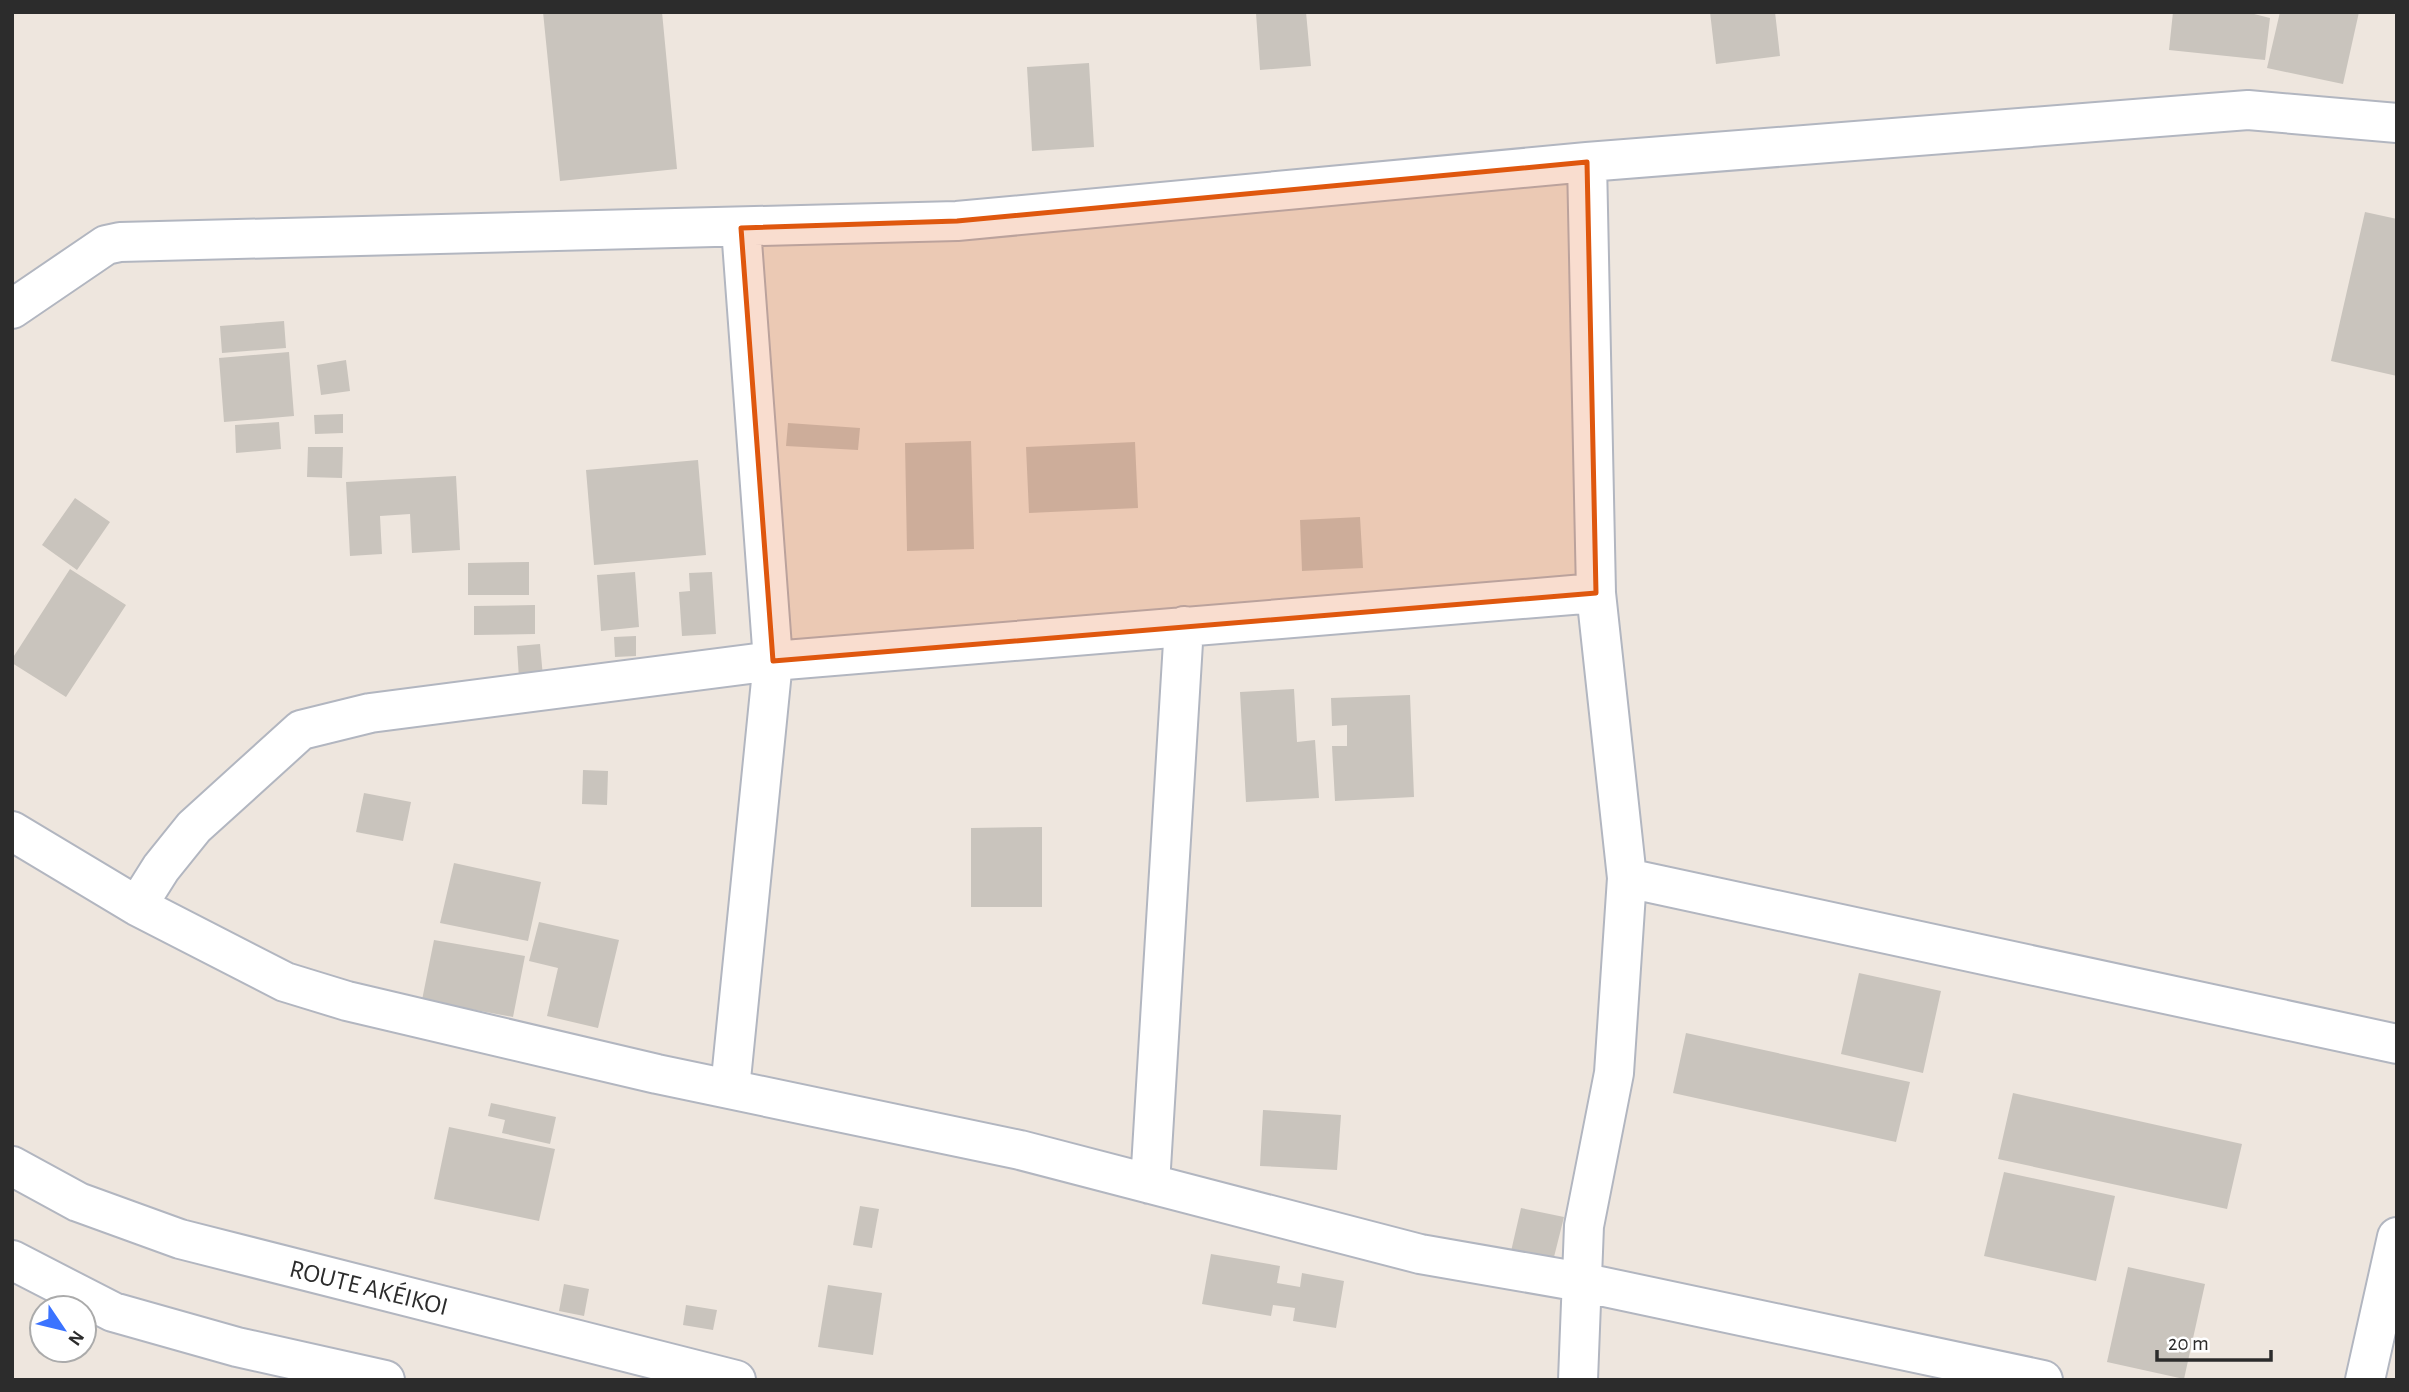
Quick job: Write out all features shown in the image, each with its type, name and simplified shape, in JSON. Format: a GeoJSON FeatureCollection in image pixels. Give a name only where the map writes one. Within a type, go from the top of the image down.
{"type":"FeatureCollection","features":[{"type":"Feature","properties":{"kind":"street"},"geometry":{"type":"LineString","coordinates":[[12,309],[106,245],[120,242],[957,221],[1587,162],[2248,110],[2397,123]]}},
{"type":"Feature","properties":{"kind":"street"},"geometry":{"type":"LineString","coordinates":[[1578,1380],[1584,1226],[1614,1073],[1627,878],[1596,593],[1587,162]]}},
{"type":"Feature","properties":{"kind":"street"},"geometry":{"type":"LineString","coordinates":[[730,1089],[773,661],[741,228]]}},
{"type":"Feature","properties":{"kind":"street"},"geometry":{"type":"LineString","coordinates":[[137,905],[160,868],[194,827],[301,730],[370,713],[773,661],[1596,593]]}},
{"type":"Feature","properties":{"kind":"street"},"geometry":{"type":"LineString","coordinates":[[1150,1184],[1184,626]]}},
{"type":"Feature","properties":{"kind":"street"},"geometry":{"type":"LineString","coordinates":[[12,831],[137,905],[297,986],[347,1001],[730,1089],[1020,1150],[1420,1254],[1581,1282],[2043,1380]]}},
{"type":"Feature","properties":{"kind":"street"},"geometry":{"type":"LineString","coordinates":[[1627,878],[2397,1044]]}},
{"type":"Feature","properties":{"kind":"street","name":"ROUTE AKÉIKOI"},"geometry":{"type":"LineString","coordinates":[[12,1166],[78,1202],[180,1239],[630,1366],[736,1380]]}},
{"type":"Feature","properties":{"kind":"street"},"geometry":{"type":"LineString","coordinates":[[2365,1380],[2397,1237]]}},
{"type":"Feature","properties":{"kind":"street"},"geometry":{"type":"LineString","coordinates":[[12,1261],[113,1312],[237,1347],[385,1380]]}},
{"type":"Feature","properties":{"kind":"highlighted area"},"geometry":{"type":"Polygon","coordinates":[[[1587,162],[1596,593],[773,661],[741,228],[957,221],[1587,162]]]}},
{"type":"Feature","properties":{"kind":"building"},"geometry":{"type":"Polygon","coordinates":[[[543,12],[662,12],[677,169],[560,181],[543,12]]]}},
{"type":"Feature","properties":{"kind":"building"},"geometry":{"type":"Polygon","coordinates":[[[1306,12],[1311,66],[1260,70],[1256,13],[1306,12]]]}},
{"type":"Feature","properties":{"kind":"building"},"geometry":{"type":"Polygon","coordinates":[[[1710,12],[1775,12],[1780,56],[1716,64],[1710,12]]]}},
{"type":"Feature","properties":{"kind":"building"},"geometry":{"type":"Polygon","coordinates":[[[2173,12],[2246,12],[2270,18],[2265,60],[2169,50],[2173,12]]]}},
{"type":"Feature","properties":{"kind":"building"},"geometry":{"type":"Polygon","coordinates":[[[2280,12],[2359,12],[2343,84],[2267,68],[2280,12]]]}},
{"type":"Feature","properties":{"kind":"building"},"geometry":{"type":"Polygon","coordinates":[[[1089,63],[1094,147],[1032,151],[1027,67],[1089,63]]]}},
{"type":"Feature","properties":{"kind":"building"},"geometry":{"type":"Polygon","coordinates":[[[2365,212],[2397,219],[2397,376],[2331,361],[2365,212]]]}},
{"type":"Feature","properties":{"kind":"building"},"geometry":{"type":"Polygon","coordinates":[[[284,321],[286,348],[222,353],[220,326],[284,321]]]}},
{"type":"Feature","properties":{"kind":"building"},"geometry":{"type":"Polygon","coordinates":[[[289,352],[294,416],[224,422],[219,358],[289,352]]]}},
{"type":"Feature","properties":{"kind":"building"},"geometry":{"type":"Polygon","coordinates":[[[346,360],[350,391],[321,395],[317,365],[346,360]]]}},
{"type":"Feature","properties":{"kind":"building"},"geometry":{"type":"Polygon","coordinates":[[[343,414],[343,433],[315,434],[314,415],[343,414]]]}},
{"type":"Feature","properties":{"kind":"building"},"geometry":{"type":"Polygon","coordinates":[[[279,422],[281,449],[236,453],[235,425],[279,422]]]}},
{"type":"Feature","properties":{"kind":"building"},"geometry":{"type":"Polygon","coordinates":[[[788,423],[860,428],[858,450],[786,446],[788,423]]]}},
{"type":"Feature","properties":{"kind":"building"},"geometry":{"type":"Polygon","coordinates":[[[971,441],[974,549],[907,551],[905,443],[971,441]]]}},
{"type":"Feature","properties":{"kind":"building"},"geometry":{"type":"Polygon","coordinates":[[[1135,442],[1138,508],[1029,513],[1026,447],[1135,442]]]}},
{"type":"Feature","properties":{"kind":"building"},"geometry":{"type":"Polygon","coordinates":[[[308,447],[343,447],[342,478],[307,477],[308,447]]]}},
{"type":"Feature","properties":{"kind":"building"},"geometry":{"type":"Polygon","coordinates":[[[698,460],[706,555],[594,565],[586,470],[698,460]]]}},
{"type":"Feature","properties":{"kind":"building"},"geometry":{"type":"Polygon","coordinates":[[[456,476],[460,550],[412,553],[410,514],[380,516],[382,554],[350,556],[346,482],[456,476]]]}},
{"type":"Feature","properties":{"kind":"building"},"geometry":{"type":"Polygon","coordinates":[[[75,498],[110,522],[77,570],[42,545],[75,498]]]}},
{"type":"Feature","properties":{"kind":"building"},"geometry":{"type":"Polygon","coordinates":[[[1360,517],[1363,568],[1302,571],[1300,520],[1360,517]]]}},
{"type":"Feature","properties":{"kind":"building"},"geometry":{"type":"Polygon","coordinates":[[[529,562],[529,595],[468,595],[468,563],[529,562]]]}},
{"type":"Feature","properties":{"kind":"building"},"geometry":{"type":"Polygon","coordinates":[[[70,569],[126,605],[66,697],[12,663],[12,659],[70,569]]]}},
{"type":"Feature","properties":{"kind":"building"},"geometry":{"type":"Polygon","coordinates":[[[635,572],[639,627],[601,631],[597,575],[635,572]]]}},
{"type":"Feature","properties":{"kind":"building"},"geometry":{"type":"Polygon","coordinates":[[[712,572],[716,634],[682,636],[679,592],[690,591],[689,573],[712,572]]]}},
{"type":"Feature","properties":{"kind":"building"},"geometry":{"type":"Polygon","coordinates":[[[535,605],[535,634],[474,635],[474,606],[535,605]]]}},
{"type":"Feature","properties":{"kind":"building"},"geometry":{"type":"Polygon","coordinates":[[[636,636],[636,656],[615,657],[614,637],[636,636]]]}},
{"type":"Feature","properties":{"kind":"building"},"geometry":{"type":"Polygon","coordinates":[[[540,644],[543,677],[519,679],[517,646],[540,644]]]}},
{"type":"Feature","properties":{"kind":"building"},"geometry":{"type":"Polygon","coordinates":[[[1294,689],[1297,742],[1315,740],[1319,798],[1246,802],[1240,692],[1294,689]]]}},
{"type":"Feature","properties":{"kind":"building"},"geometry":{"type":"Polygon","coordinates":[[[1410,695],[1414,797],[1335,801],[1332,746],[1347,746],[1347,725],[1332,726],[1331,698],[1410,695]]]}},
{"type":"Feature","properties":{"kind":"building"},"geometry":{"type":"Polygon","coordinates":[[[583,770],[608,771],[607,805],[582,804],[583,770]]]}},
{"type":"Feature","properties":{"kind":"building"},"geometry":{"type":"Polygon","coordinates":[[[364,793],[411,802],[403,841],[356,832],[364,793]]]}},
{"type":"Feature","properties":{"kind":"building"},"geometry":{"type":"Polygon","coordinates":[[[1042,827],[1042,907],[971,907],[971,828],[1042,827]]]}},
{"type":"Feature","properties":{"kind":"building"},"geometry":{"type":"Polygon","coordinates":[[[454,863],[541,882],[528,941],[440,923],[454,863]]]}},
{"type":"Feature","properties":{"kind":"building"},"geometry":{"type":"Polygon","coordinates":[[[539,922],[619,940],[598,1028],[547,1016],[558,968],[529,961],[539,922]]]}},
{"type":"Feature","properties":{"kind":"building"},"geometry":{"type":"Polygon","coordinates":[[[434,940],[525,956],[513,1017],[422,1000],[434,940]]]}},
{"type":"Feature","properties":{"kind":"building"},"geometry":{"type":"Polygon","coordinates":[[[1859,973],[1941,991],[1923,1073],[1841,1054],[1859,973]]]}},
{"type":"Feature","properties":{"kind":"building"},"geometry":{"type":"Polygon","coordinates":[[[1686,1033],[1910,1082],[1896,1142],[1673,1093],[1686,1033]]]}},
{"type":"Feature","properties":{"kind":"building"},"geometry":{"type":"Polygon","coordinates":[[[2013,1093],[2242,1144],[2227,1209],[1998,1159],[2013,1093]]]}},
{"type":"Feature","properties":{"kind":"building"},"geometry":{"type":"Polygon","coordinates":[[[491,1103],[556,1117],[550,1144],[502,1133],[505,1120],[488,1116],[491,1103]]]}},
{"type":"Feature","properties":{"kind":"building"},"geometry":{"type":"Polygon","coordinates":[[[1263,1110],[1341,1115],[1337,1170],[1260,1166],[1263,1110]]]}},
{"type":"Feature","properties":{"kind":"building"},"geometry":{"type":"Polygon","coordinates":[[[449,1127],[555,1149],[539,1221],[434,1199],[449,1127]]]}},
{"type":"Feature","properties":{"kind":"building"},"geometry":{"type":"Polygon","coordinates":[[[2004,1172],[2115,1196],[2096,1281],[1984,1256],[2004,1172]]]}},
{"type":"Feature","properties":{"kind":"building"},"geometry":{"type":"Polygon","coordinates":[[[860,1206],[879,1209],[872,1248],[853,1245],[860,1206]]]}},
{"type":"Feature","properties":{"kind":"building"},"geometry":{"type":"Polygon","coordinates":[[[1521,1208],[1564,1217],[1551,1269],[1509,1260],[1521,1208]]]}},
{"type":"Feature","properties":{"kind":"building"},"geometry":{"type":"Polygon","coordinates":[[[1211,1254],[1280,1266],[1277,1283],[1300,1287],[1302,1273],[1344,1281],[1336,1328],[1293,1321],[1295,1308],[1273,1305],[1271,1316],[1202,1304],[1211,1254]]]}},
{"type":"Feature","properties":{"kind":"building"},"geometry":{"type":"Polygon","coordinates":[[[2128,1267],[2205,1284],[2184,1379],[2107,1362],[2128,1267]]]}},
{"type":"Feature","properties":{"kind":"building"},"geometry":{"type":"Polygon","coordinates":[[[564,1284],[589,1289],[584,1316],[559,1311],[564,1284]]]}},
{"type":"Feature","properties":{"kind":"building"},"geometry":{"type":"Polygon","coordinates":[[[828,1285],[882,1293],[873,1355],[818,1347],[828,1285]]]}},
{"type":"Feature","properties":{"kind":"building"},"geometry":{"type":"Polygon","coordinates":[[[686,1305],[717,1310],[713,1330],[683,1325],[686,1305]]]}}]}
